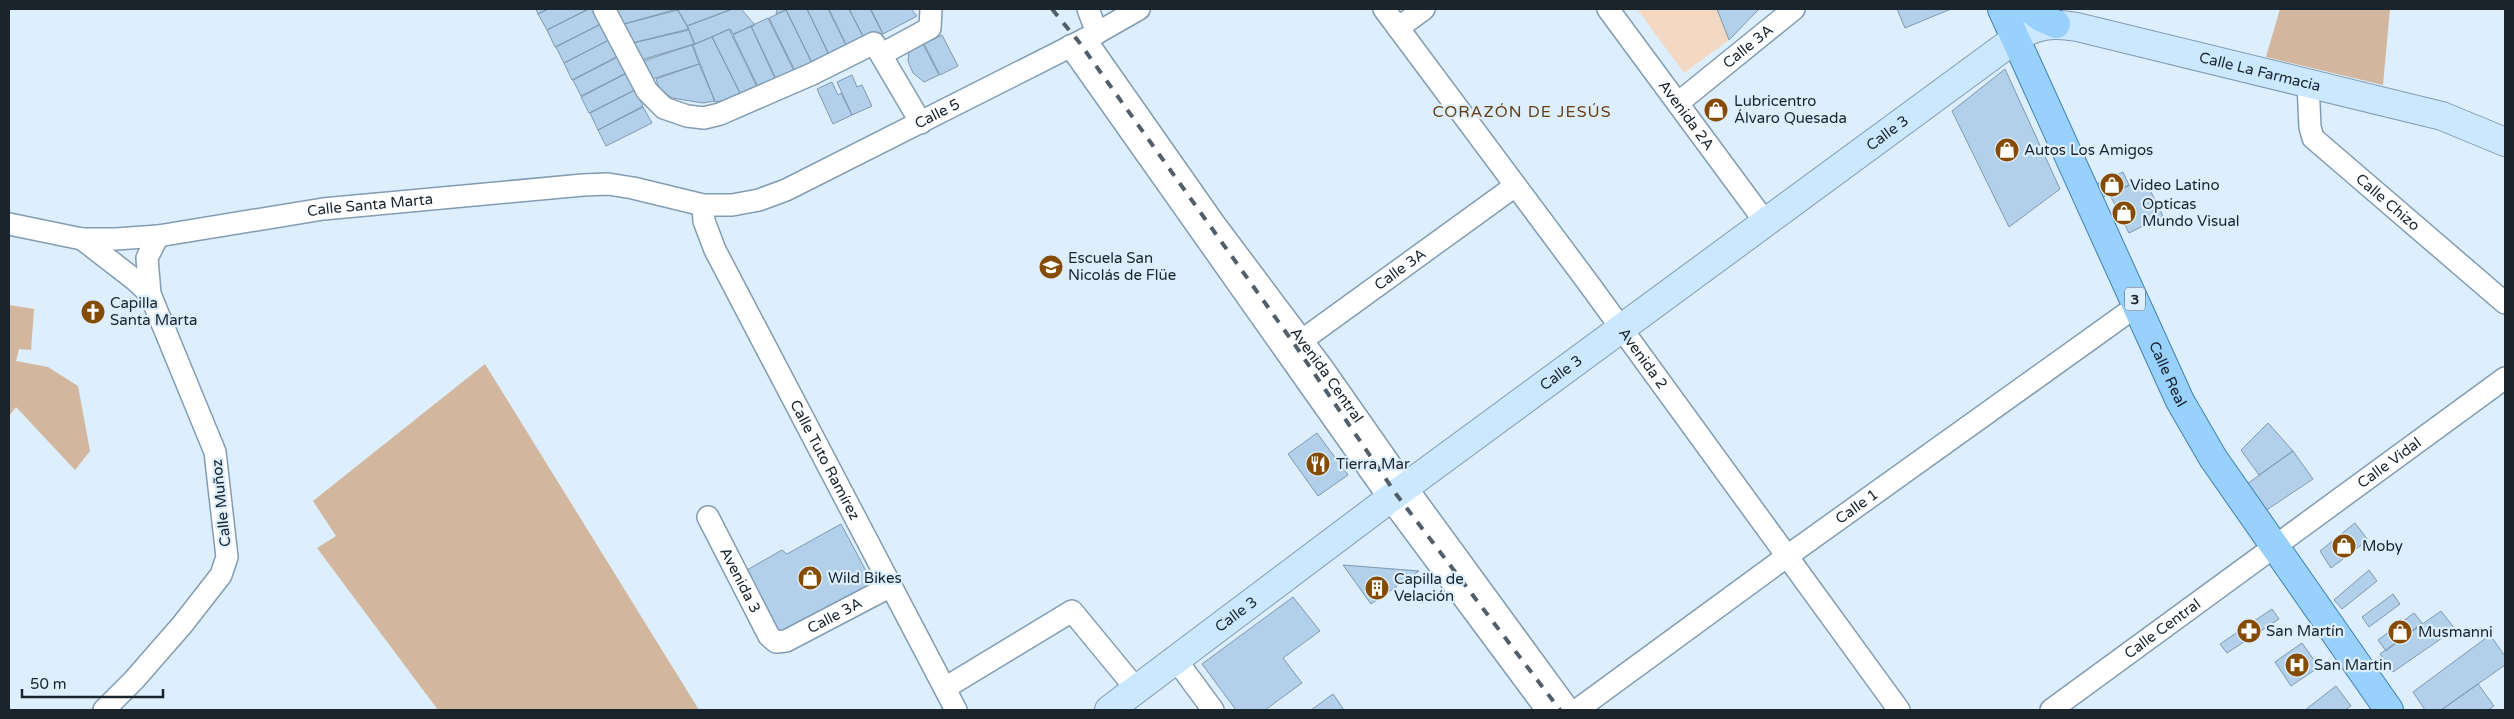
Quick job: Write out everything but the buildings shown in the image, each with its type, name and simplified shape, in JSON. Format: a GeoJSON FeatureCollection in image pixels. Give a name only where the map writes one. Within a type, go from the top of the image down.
{"type":"FeatureCollection","features":[{"type":"Feature","properties":{"kind":"main road","name":"Calle Real"},"geometry":{"type":"LineString","coordinates":[[2002,9],[2138,305],[2180,402],[2213,458],[2274,549],[2388,710]]}},
{"type":"Feature","properties":{"kind":"main road"},"geometry":{"type":"LineString","coordinates":[[2030,9],[2042,18],[2056,24]]}},
{"type":"Feature","properties":{"kind":"main road","name":"Calle La Farmacia"},"geometry":{"type":"LineString","coordinates":[[2015,39],[2037,26],[2056,24],[2077,27],[2442,116],[2505,142]]}},
{"type":"Feature","properties":{"kind":"main road","name":"Calle 3"},"geometry":{"type":"LineString","coordinates":[[1109,710],[1620,328],[2015,39]]}},
{"type":"Feature","properties":{"kind":"street"},"geometry":{"type":"LineString","coordinates":[[604,9],[647,91],[664,108],[687,116],[704,118],[720,114],[812,74],[874,43],[920,123]]}},
{"type":"Feature","properties":{"kind":"street"},"geometry":{"type":"LineString","coordinates":[[882,54],[930,28],[931,9]]}},
{"type":"Feature","properties":{"kind":"street","name":"Avenida Central"},"geometry":{"type":"LineString","coordinates":[[1088,9],[1084,39],[1214,223],[1294,345],[1547,710]]}},
{"type":"Feature","properties":{"kind":"street","name":"Calle 5"},"geometry":{"type":"LineString","coordinates":[[732,206],[759,200],[786,190],[1084,39],[1139,9]]}},
{"type":"Feature","properties":{"kind":"street","name":"Avenida 2"},"geometry":{"type":"LineString","coordinates":[[1384,9],[1899,710]]}},
{"type":"Feature","properties":{"kind":"street"},"geometry":{"type":"LineString","coordinates":[[1398,28],[1424,9]]}},
{"type":"Feature","properties":{"kind":"street","name":"Avenida 2A"},"geometry":{"type":"LineString","coordinates":[[1608,9],[1766,223]]}},
{"type":"Feature","properties":{"kind":"street","name":"Calle 3A"},"geometry":{"type":"LineString","coordinates":[[1678,103],[1794,9]]}},
{"type":"Feature","properties":{"kind":"street","name":"Calle Chizo"},"geometry":{"type":"LineString","coordinates":[[2308,83],[2310,128],[2313,138],[2505,303]]}},
{"type":"Feature","properties":{"kind":"street","name":"Calle Santa Marta"},"geometry":{"type":"LineString","coordinates":[[9,224],[82,239],[158,236],[323,209],[608,184],[703,205],[732,206]]}},
{"type":"Feature","properties":{"kind":"street","name":"Calle 3A"},"geometry":{"type":"LineString","coordinates":[[1294,345],[1514,186]]}},
{"type":"Feature","properties":{"kind":"street","name":"Calle Tuto Ramírez"},"geometry":{"type":"LineString","coordinates":[[703,205],[704,221],[715,250],[956,710]]}},
{"type":"Feature","properties":{"kind":"street","name":"Calle Muñoz"},"geometry":{"type":"LineString","coordinates":[[104,710],[134,680],[182,625],[221,575],[227,557],[215,452],[150,294],[147,258],[158,236]]}},
{"type":"Feature","properties":{"kind":"street","name":"Calle Muñoz"},"geometry":{"type":"LineString","coordinates":[[82,239],[150,294]]}},
{"type":"Feature","properties":{"kind":"street","name":"Calle 1"},"geometry":{"type":"LineString","coordinates":[[1577,710],[1786,557],[2138,305]]}},
{"type":"Feature","properties":{"kind":"street","name":"Calle Vidal"},"geometry":{"type":"LineString","coordinates":[[2274,549],[2505,378]]}},
{"type":"Feature","properties":{"kind":"street","name":"Avenida Central"},"geometry":{"type":"LineString","coordinates":[[1398,493],[1569,710]]}},
{"type":"Feature","properties":{"kind":"street","name":"Avenida 3"},"geometry":{"type":"LineString","coordinates":[[708,517],[769,636],[776,642]]}},
{"type":"Feature","properties":{"kind":"street","name":"Calle Central"},"geometry":{"type":"LineString","coordinates":[[2051,710],[2274,549]]}},
{"type":"Feature","properties":{"kind":"street","name":"Calle 3A"},"geometry":{"type":"LineString","coordinates":[[776,642],[786,641],[891,586]]}},
{"type":"Feature","properties":{"kind":"street"},"geometry":{"type":"LineString","coordinates":[[946,688],[1072,611],[1137,690]]}},
{"type":"Feature","properties":{"kind":"street"},"geometry":{"type":"LineString","coordinates":[[1177,661],[1213,710]]}},
{"type":"Feature","properties":{"kind":"shaded area"},"geometry":{"type":"Polygon","coordinates":[[[1637,9],[1717,9],[1729,40],[1684,73],[1637,9]]]}},
{"type":"Feature","properties":{"kind":"shaded area"},"geometry":{"type":"Polygon","coordinates":[[[2280,9],[2390,9],[2383,85],[2266,57],[2280,9]]]}},
{"type":"Feature","properties":{"kind":"shaded area"},"geometry":{"type":"Polygon","coordinates":[[[9,305],[34,309],[31,350],[19,349],[16,361],[48,367],[78,386],[90,451],[75,470],[16,407],[9,416],[9,305]]]}},
{"type":"Feature","properties":{"kind":"shaded area"},"geometry":{"type":"Polygon","coordinates":[[[485,364],[699,710],[438,710],[317,548],[336,536],[313,501],[485,364]]]}},
{"type":"Feature","properties":{"kind":"railway"},"geometry":{"type":"LineString","coordinates":[[1052,9],[1079,42],[1295,345],[1396,494],[1560,710]]}},
{"type":"Feature","properties":{"kind":"place","name":"Lubricentro Álvaro Quesada"},"geometry":{"type":"Point","coordinates":[1716,110]}},
{"type":"Feature","properties":{"kind":"place","name":"Autos Los Amigos"},"geometry":{"type":"Point","coordinates":[2007,150]}},
{"type":"Feature","properties":{"kind":"place","name":"Video Latino"},"geometry":{"type":"Point","coordinates":[2112,185]}},
{"type":"Feature","properties":{"kind":"place","name":"Opticas Mundo Visual"},"geometry":{"type":"Point","coordinates":[2124,213]}},
{"type":"Feature","properties":{"kind":"place","name":"Escuela San Nicolás de Flüe"},"geometry":{"type":"Point","coordinates":[1051,267]}},
{"type":"Feature","properties":{"kind":"place","name":"Capilla Santa Marta"},"geometry":{"type":"Point","coordinates":[93,312]}},
{"type":"Feature","properties":{"kind":"place","name":"Tierra Mar"},"geometry":{"type":"Point","coordinates":[1318,464]}},
{"type":"Feature","properties":{"kind":"place","name":"Moby"},"geometry":{"type":"Point","coordinates":[2344,546]}},
{"type":"Feature","properties":{"kind":"place","name":"Wild Bikes"},"geometry":{"type":"Point","coordinates":[810,578]}},
{"type":"Feature","properties":{"kind":"place","name":"Capilla de Velación"},"geometry":{"type":"Point","coordinates":[1377,588]}},
{"type":"Feature","properties":{"kind":"place","name":"San Martín"},"geometry":{"type":"Point","coordinates":[2249,631]}},
{"type":"Feature","properties":{"kind":"place","name":"Musmanni"},"geometry":{"type":"Point","coordinates":[2400,632]}},
{"type":"Feature","properties":{"kind":"place","name":"San Martin"},"geometry":{"type":"Point","coordinates":[2297,665]}},
{"type":"Feature","properties":{"kind":"district","name":"CORAZÓN DE JESÚS"},"geometry":{"type":"Point","coordinates":[1522,112]}}]}
